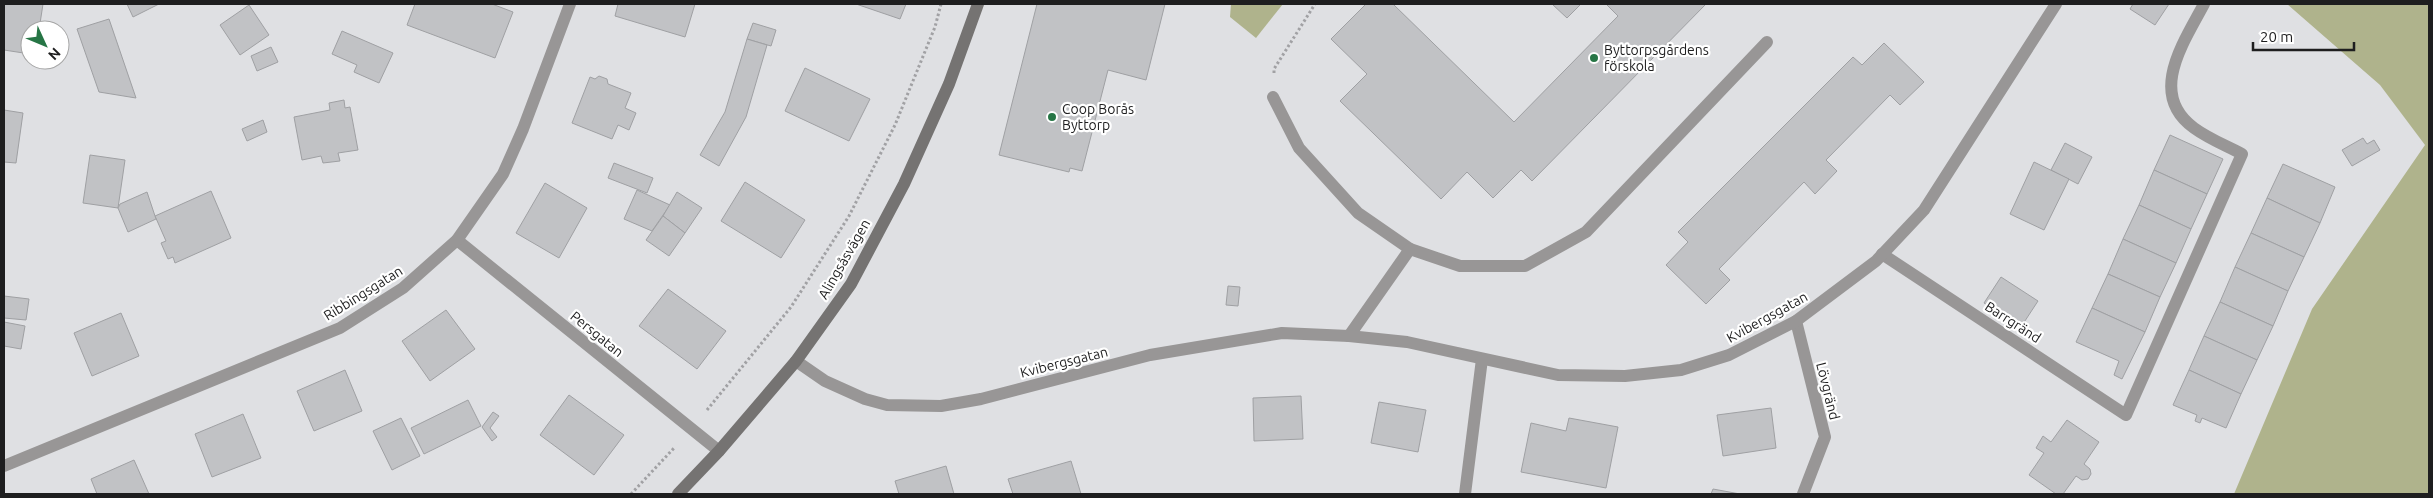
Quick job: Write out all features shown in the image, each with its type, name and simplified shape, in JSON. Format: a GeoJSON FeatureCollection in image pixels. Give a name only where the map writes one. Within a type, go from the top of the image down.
{"type":"FeatureCollection","features":[{"type":"Feature","properties":{"kind":"main road","name":"Alingsåsvägen"},"geometry":{"type":"LineString","coordinates":[[678,494],[719,451],[796,361],[851,284],[904,184],[949,84],[978,4]]}},
{"type":"Feature","properties":{"kind":"street","name":"Ribbingsgatan"},"geometry":{"type":"LineString","coordinates":[[4,466],[340,328],[403,288],[457,240],[503,174],[523,129],[570,4]]}},
{"type":"Feature","properties":{"kind":"street","name":"Kvibergsgatan"},"geometry":{"type":"LineString","coordinates":[[796,361],[825,381],[865,399],[887,405],[941,406],[981,398],[1160,353],[1282,333],[1349,336],[1407,342],[1558,375],[1625,376],[1681,370],[1729,356],[1796,322],[1882,254],[1924,210],[2056,4]]}},
{"type":"Feature","properties":{"kind":"street","name":"Barrgränd"},"geometry":{"type":"LineString","coordinates":[[1882,254],[2126,415],[2242,154],[2194,128],[2174,102],[2169,81],[2174,66],[2204,4]]}},
{"type":"Feature","properties":{"kind":"street"},"geometry":{"type":"LineString","coordinates":[[1273,97],[1299,148],[1358,213],[1410,249],[1460,266],[1525,266],[1586,232],[1767,42]]}},
{"type":"Feature","properties":{"kind":"street","name":"Persgatan"},"geometry":{"type":"LineString","coordinates":[[457,240],[719,451]]}},
{"type":"Feature","properties":{"kind":"street"},"geometry":{"type":"LineString","coordinates":[[1349,336],[1410,249]]}},
{"type":"Feature","properties":{"kind":"street","name":"Lövgränd"},"geometry":{"type":"LineString","coordinates":[[1796,322],[1825,438],[1803,494]]}},
{"type":"Feature","properties":{"kind":"street"},"geometry":{"type":"LineString","coordinates":[[1465,494],[1482,359]]}},
{"type":"Feature","properties":{"kind":"path"},"geometry":{"type":"LineString","coordinates":[[631,494],[691,429],[791,307],[850,216],[896,125],[935,27],[941,4]]}},
{"type":"Feature","properties":{"kind":"path"},"geometry":{"type":"LineString","coordinates":[[1273,97],[1274,69],[1315,4]]}},
{"type":"Feature","properties":{"kind":"green space"},"geometry":{"type":"Polygon","coordinates":[[[1231,4],[1283,4],[1256,38],[1230,17],[1231,4]]]}},
{"type":"Feature","properties":{"kind":"green space"},"geometry":{"type":"Polygon","coordinates":[[[2287,4],[2429,4],[2429,494],[2234,494],[2312,309],[2425,145],[2380,85],[2287,4]]]}},
{"type":"Feature","properties":{"kind":"building"},"geometry":{"type":"Polygon","coordinates":[[[4,4],[43,4],[41,20],[20,20],[20,52],[4,50],[4,4]]]}},
{"type":"Feature","properties":{"kind":"building"},"geometry":{"type":"Polygon","coordinates":[[[127,4],[159,4],[133,17],[127,4]]]}},
{"type":"Feature","properties":{"kind":"building"},"geometry":{"type":"Polygon","coordinates":[[[415,4],[492,4],[513,12],[495,58],[407,25],[415,4]]]}},
{"type":"Feature","properties":{"kind":"building"},"geometry":{"type":"Polygon","coordinates":[[[618,4],[695,4],[685,37],[615,16],[618,4]]]}},
{"type":"Feature","properties":{"kind":"building"},"geometry":{"type":"Polygon","coordinates":[[[856,4],[906,4],[900,19],[856,4]]]}},
{"type":"Feature","properties":{"kind":"building","name":"Coop Borås Byttorp"},"geometry":{"type":"Polygon","coordinates":[[[1037,4],[1165,4],[1146,80],[1108,70],[1082,171],[1070,168],[1069,172],[999,155],[1037,4]]]}},
{"type":"Feature","properties":{"kind":"building"},"geometry":{"type":"Polygon","coordinates":[[[1366,4],[1393,4],[1514,122],[1618,16],[1606,4],[1706,4],[1532,181],[1521,170],[1493,198],[1467,172],[1441,199],[1340,101],[1367,74],[1331,39],[1366,4]]]}},
{"type":"Feature","properties":{"kind":"building"},"geometry":{"type":"Polygon","coordinates":[[[1552,4],[1581,4],[1567,18],[1552,4]]]}},
{"type":"Feature","properties":{"kind":"building"},"geometry":{"type":"Polygon","coordinates":[[[2133,4],[2169,4],[2155,25],[2130,9],[2133,4]]]}},
{"type":"Feature","properties":{"kind":"building"},"geometry":{"type":"Polygon","coordinates":[[[249,5],[269,35],[240,55],[220,25],[249,5]]]}},
{"type":"Feature","properties":{"kind":"building"},"geometry":{"type":"Polygon","coordinates":[[[109,19],[136,98],[99,92],[77,29],[109,19]]]}},
{"type":"Feature","properties":{"kind":"building"},"geometry":{"type":"Polygon","coordinates":[[[753,23],[776,30],[771,46],[747,39],[753,23]]]}},
{"type":"Feature","properties":{"kind":"building"},"geometry":{"type":"Polygon","coordinates":[[[342,31],[393,53],[379,83],[354,72],[357,65],[332,54],[342,31]]]}},
{"type":"Feature","properties":{"kind":"building"},"geometry":{"type":"Polygon","coordinates":[[[747,39],[767,45],[746,117],[719,166],[700,155],[725,112],[747,39]]]}},
{"type":"Feature","properties":{"kind":"building"},"geometry":{"type":"Polygon","coordinates":[[[1884,43],[1924,82],[1900,105],[1890,95],[1826,160],[1837,171],[1815,194],[1804,182],[1719,269],[1730,280],[1706,304],[1666,265],[1688,242],[1678,232],[1853,57],[1862,65],[1884,43]]]}},
{"type":"Feature","properties":{"kind":"building"},"geometry":{"type":"Polygon","coordinates":[[[271,47],[278,62],[257,71],[251,56],[271,47]]]}},
{"type":"Feature","properties":{"kind":"building"},"geometry":{"type":"Polygon","coordinates":[[[805,68],[870,99],[849,141],[785,111],[805,68]]]}},
{"type":"Feature","properties":{"kind":"building"},"geometry":{"type":"Polygon","coordinates":[[[599,76],[607,79],[608,84],[631,93],[625,108],[636,113],[629,130],[618,125],[612,139],[572,123],[590,77],[595,79],[599,76]]]}},
{"type":"Feature","properties":{"kind":"building"},"geometry":{"type":"Polygon","coordinates":[[[344,100],[345,108],[350,107],[358,150],[338,153],[340,161],[323,163],[321,156],[302,160],[294,117],[330,110],[329,103],[344,100]]]}},
{"type":"Feature","properties":{"kind":"building"},"geometry":{"type":"Polygon","coordinates":[[[4,110],[23,113],[16,163],[4,162],[4,110]]]}},
{"type":"Feature","properties":{"kind":"building"},"geometry":{"type":"Polygon","coordinates":[[[263,120],[267,132],[247,141],[242,129],[263,120]]]}},
{"type":"Feature","properties":{"kind":"building"},"geometry":{"type":"Polygon","coordinates":[[[2170,135],[2223,159],[2207,194],[2154,170],[2170,135]]]}},
{"type":"Feature","properties":{"kind":"building"},"geometry":{"type":"Polygon","coordinates":[[[2363,138],[2367,144],[2374,140],[2380,150],[2352,166],[2342,150],[2363,138]]]}},
{"type":"Feature","properties":{"kind":"building"},"geometry":{"type":"Polygon","coordinates":[[[2065,143],[2092,157],[2078,184],[2051,170],[2065,143]]]}},
{"type":"Feature","properties":{"kind":"building"},"geometry":{"type":"Polygon","coordinates":[[[90,155],[125,160],[118,208],[83,203],[90,155]]]}},
{"type":"Feature","properties":{"kind":"building"},"geometry":{"type":"Polygon","coordinates":[[[2034,162],[2069,179],[2044,230],[2010,214],[2034,162]]]}},
{"type":"Feature","properties":{"kind":"building"},"geometry":{"type":"Polygon","coordinates":[[[614,163],[653,178],[647,193],[608,178],[614,163]]]}},
{"type":"Feature","properties":{"kind":"building"},"geometry":{"type":"Polygon","coordinates":[[[2283,164],[2335,187],[2320,223],[2267,198],[2283,164]]]}},
{"type":"Feature","properties":{"kind":"building"},"geometry":{"type":"Polygon","coordinates":[[[2154,170],[2207,194],[2191,229],[2139,205],[2154,170]]]}},
{"type":"Feature","properties":{"kind":"building"},"geometry":{"type":"Polygon","coordinates":[[[745,182],[805,220],[781,258],[721,221],[745,182]]]}},
{"type":"Feature","properties":{"kind":"building"},"geometry":{"type":"Polygon","coordinates":[[[545,183],[587,208],[559,258],[516,233],[545,183]]]}},
{"type":"Feature","properties":{"kind":"building"},"geometry":{"type":"Polygon","coordinates":[[[637,190],[670,205],[652,231],[624,219],[637,190]]]}},
{"type":"Feature","properties":{"kind":"building"},"geometry":{"type":"Polygon","coordinates":[[[211,191],[231,238],[175,263],[173,257],[168,259],[161,243],[166,241],[155,216],[211,191]]]}},
{"type":"Feature","properties":{"kind":"building"},"geometry":{"type":"Polygon","coordinates":[[[147,192],[156,219],[128,232],[118,208],[120,204],[147,192]]]}},
{"type":"Feature","properties":{"kind":"building"},"geometry":{"type":"Polygon","coordinates":[[[677,192],[702,208],[685,233],[663,216],[677,192]]]}},
{"type":"Feature","properties":{"kind":"building"},"geometry":{"type":"Polygon","coordinates":[[[2267,198],[2320,223],[2304,257],[2251,233],[2267,198]]]}},
{"type":"Feature","properties":{"kind":"building"},"geometry":{"type":"Polygon","coordinates":[[[2139,205],[2191,229],[2176,263],[2123,239],[2139,205]]]}},
{"type":"Feature","properties":{"kind":"building"},"geometry":{"type":"Polygon","coordinates":[[[663,216],[685,233],[669,256],[646,240],[663,216]]]}},
{"type":"Feature","properties":{"kind":"building"},"geometry":{"type":"Polygon","coordinates":[[[2251,233],[2304,257],[2288,291],[2235,267],[2251,233]]]}},
{"type":"Feature","properties":{"kind":"building"},"geometry":{"type":"Polygon","coordinates":[[[2123,239],[2176,263],[2160,297],[2108,274],[2123,239]]]}},
{"type":"Feature","properties":{"kind":"building"},"geometry":{"type":"Polygon","coordinates":[[[2235,267],[2288,291],[2273,326],[2220,302],[2235,267]]]}},
{"type":"Feature","properties":{"kind":"building"},"geometry":{"type":"Polygon","coordinates":[[[2108,274],[2160,297],[2145,332],[2092,308],[2108,274]]]}},
{"type":"Feature","properties":{"kind":"building"},"geometry":{"type":"Polygon","coordinates":[[[2001,277],[2038,301],[2021,327],[1984,303],[2001,277]]]}},
{"type":"Feature","properties":{"kind":"building"},"geometry":{"type":"Polygon","coordinates":[[[1228,286],[1240,287],[1238,306],[1226,305],[1228,286]]]}},
{"type":"Feature","properties":{"kind":"building"},"geometry":{"type":"Polygon","coordinates":[[[668,289],[726,331],[697,369],[639,326],[668,289]]]}},
{"type":"Feature","properties":{"kind":"building"},"geometry":{"type":"Polygon","coordinates":[[[4,296],[29,299],[26,320],[4,318],[4,296]]]}},
{"type":"Feature","properties":{"kind":"building"},"geometry":{"type":"Polygon","coordinates":[[[2220,302],[2273,326],[2257,360],[2204,336],[2220,302]]]}},
{"type":"Feature","properties":{"kind":"building"},"geometry":{"type":"Polygon","coordinates":[[[2092,308],[2145,332],[2122,379],[2114,375],[2119,361],[2076,342],[2092,308]]]}},
{"type":"Feature","properties":{"kind":"building"},"geometry":{"type":"Polygon","coordinates":[[[446,310],[475,349],[430,381],[402,341],[446,310]]]}},
{"type":"Feature","properties":{"kind":"building"},"geometry":{"type":"Polygon","coordinates":[[[121,313],[139,356],[92,376],[74,333],[121,313]]]}},
{"type":"Feature","properties":{"kind":"building"},"geometry":{"type":"Polygon","coordinates":[[[4,322],[25,326],[21,349],[4,346],[4,322]]]}},
{"type":"Feature","properties":{"kind":"building"},"geometry":{"type":"Polygon","coordinates":[[[2204,336],[2257,360],[2241,394],[2189,370],[2204,336]]]}},
{"type":"Feature","properties":{"kind":"building"},"geometry":{"type":"Polygon","coordinates":[[[345,370],[362,411],[314,431],[297,391],[345,370]]]}},
{"type":"Feature","properties":{"kind":"building"},"geometry":{"type":"Polygon","coordinates":[[[2189,370],[2241,394],[2226,428],[2202,418],[2200,423],[2195,421],[2197,415],[2173,405],[2189,370]]]}},
{"type":"Feature","properties":{"kind":"building"},"geometry":{"type":"Polygon","coordinates":[[[569,395],[624,435],[594,475],[540,435],[569,395]]]}},
{"type":"Feature","properties":{"kind":"building"},"geometry":{"type":"Polygon","coordinates":[[[1301,396],[1303,439],[1254,441],[1253,398],[1301,396]]]}},
{"type":"Feature","properties":{"kind":"building"},"geometry":{"type":"Polygon","coordinates":[[[468,400],[481,426],[424,454],[411,428],[468,400]]]}},
{"type":"Feature","properties":{"kind":"building"},"geometry":{"type":"Polygon","coordinates":[[[1379,402],[1426,410],[1418,452],[1371,443],[1379,402]]]}},
{"type":"Feature","properties":{"kind":"building"},"geometry":{"type":"Polygon","coordinates":[[[1771,408],[1776,448],[1723,456],[1717,415],[1771,408]]]}},
{"type":"Feature","properties":{"kind":"building"},"geometry":{"type":"Polygon","coordinates":[[[493,412],[499,416],[490,428],[497,437],[492,441],[482,427],[493,412]]]}},
{"type":"Feature","properties":{"kind":"building"},"geometry":{"type":"Polygon","coordinates":[[[243,414],[261,458],[212,477],[195,434],[243,414]]]}},
{"type":"Feature","properties":{"kind":"building"},"geometry":{"type":"Polygon","coordinates":[[[401,418],[420,456],[392,470],[373,431],[401,418]]]}},
{"type":"Feature","properties":{"kind":"building"},"geometry":{"type":"Polygon","coordinates":[[[1569,418],[1618,427],[1606,488],[1521,472],[1531,423],[1566,431],[1569,418]]]}},
{"type":"Feature","properties":{"kind":"building"},"geometry":{"type":"Polygon","coordinates":[[[2067,420],[2099,442],[2084,464],[2090,469],[2091,474],[2088,479],[2082,480],[2076,476],[2063,494],[2056,494],[2029,475],[2044,453],[2036,448],[2043,436],[2051,442],[2067,420]]]}},
{"type":"Feature","properties":{"kind":"building"},"geometry":{"type":"Polygon","coordinates":[[[134,460],[149,494],[97,494],[91,479],[134,460]]]}},
{"type":"Feature","properties":{"kind":"building"},"geometry":{"type":"Polygon","coordinates":[[[1071,461],[1081,494],[1013,494],[1008,479],[1071,461]]]}},
{"type":"Feature","properties":{"kind":"building"},"geometry":{"type":"Polygon","coordinates":[[[946,466],[954,494],[899,494],[895,481],[946,466]]]}},
{"type":"Feature","properties":{"kind":"building"},"geometry":{"type":"Polygon","coordinates":[[[1713,489],[1740,494],[1711,494],[1713,489]]]}},
{"type":"Feature","properties":{"kind":"place","name":"Byttorpsgårdens förskola"},"geometry":{"type":"Point","coordinates":[1594,58]}},
{"type":"Feature","properties":{"kind":"place","name":"Coop Borås Byttorp"},"geometry":{"type":"Point","coordinates":[1052,117]}}]}
